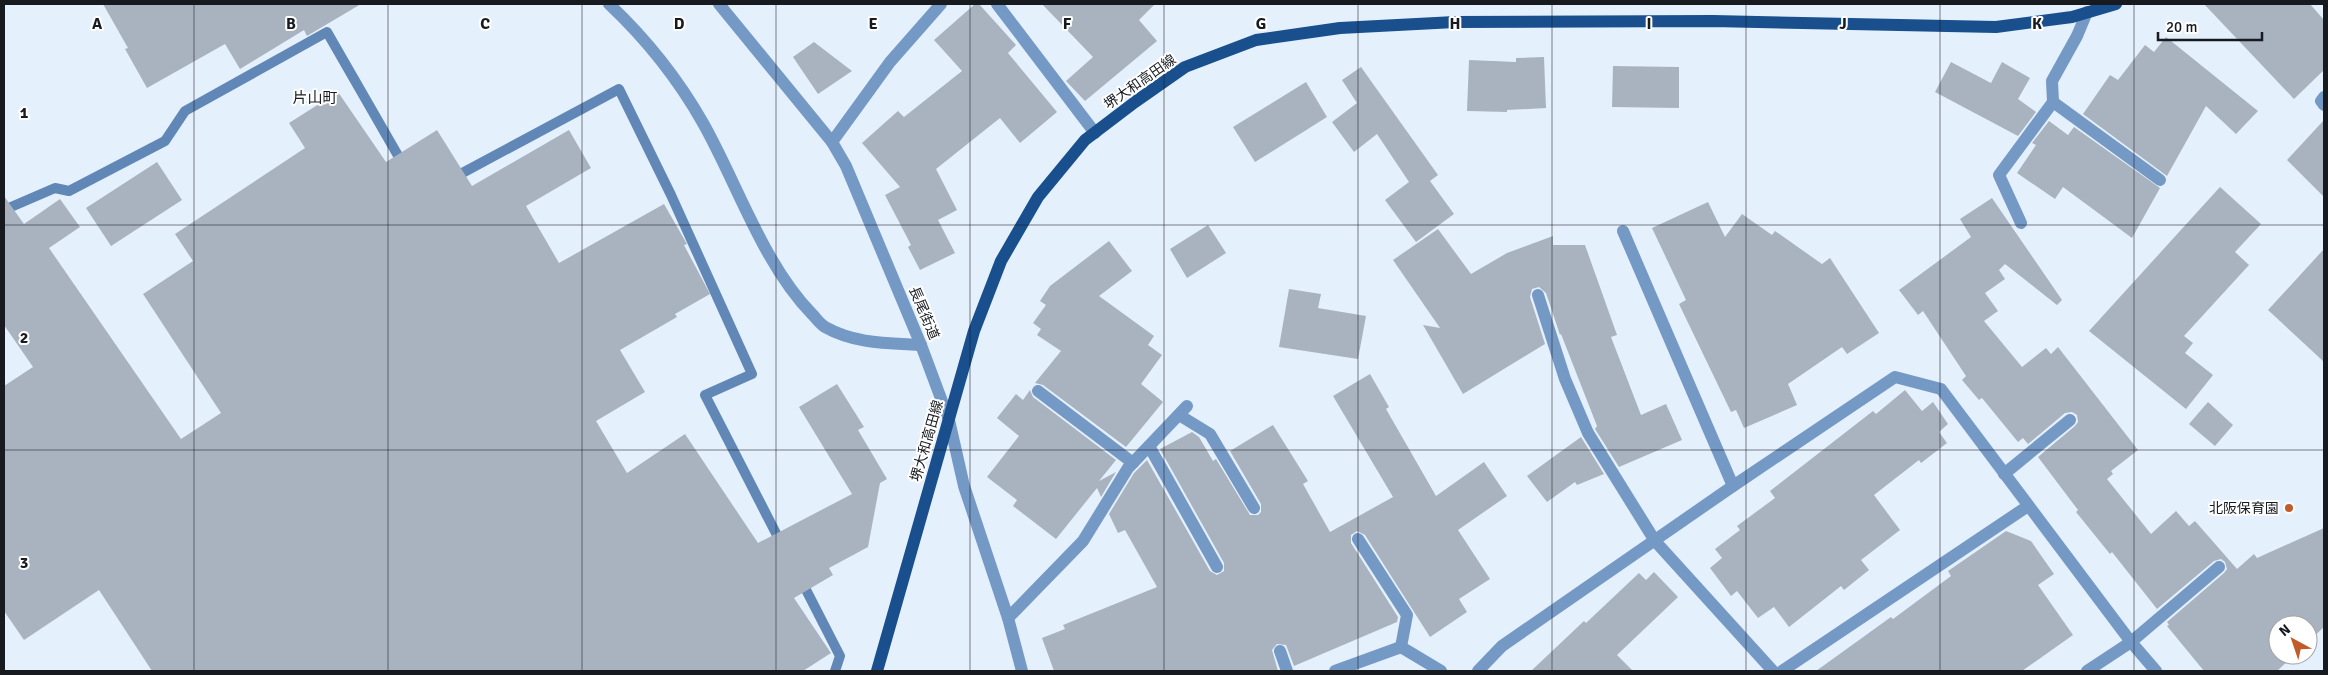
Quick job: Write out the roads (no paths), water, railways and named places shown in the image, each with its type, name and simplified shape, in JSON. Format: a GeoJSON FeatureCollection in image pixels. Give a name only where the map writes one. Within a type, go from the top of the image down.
{"type":"FeatureCollection","features":[{"type":"Feature","properties":{"kind":"main road","name":"堺大和高田線"},"geometry":{"type":"LineString","coordinates":[[877,671],[974,331],[1001,261],[1038,197],[1085,140],[1185,67],[1256,40],[1340,28],[1454,22],[1713,20],[1996,27],[2072,17],[2116,4]]}},
{"type":"Feature","properties":{"kind":"street"},"geometry":{"type":"LineString","coordinates":[[609,4],[633,26],[670,73],[702,122],[763,242],[794,296],[824,326],[862,341],[921,344]]}},
{"type":"Feature","properties":{"kind":"street","name":"長尾街道"},"geometry":{"type":"LineString","coordinates":[[719,4],[832,142],[846,166],[921,344],[949,420],[964,486],[1008,618],[1022,671]]}},
{"type":"Feature","properties":{"kind":"street"},"geometry":{"type":"LineString","coordinates":[[832,142],[890,62],[941,4]]}},
{"type":"Feature","properties":{"kind":"street"},"geometry":{"type":"LineString","coordinates":[[997,4],[1095,133]]}},
{"type":"Feature","properties":{"kind":"street"},"geometry":{"type":"LineString","coordinates":[[2021,223],[1999,175],[2053,102],[2052,81],[2077,36],[2087,12]]}},
{"type":"Feature","properties":{"kind":"street"},"geometry":{"type":"LineString","coordinates":[[2324,97],[2320,101],[2324,105]]}},
{"type":"Feature","properties":{"kind":"street"},"geometry":{"type":"LineString","coordinates":[[2053,102],[2160,180]]}},
{"type":"Feature","properties":{"kind":"street"},"geometry":{"type":"LineString","coordinates":[[1623,231],[1733,486]]}},
{"type":"Feature","properties":{"kind":"street"},"geometry":{"type":"LineString","coordinates":[[1538,295],[1565,379],[1588,433],[1655,541],[1773,671]]}},
{"type":"Feature","properties":{"kind":"street"},"geometry":{"type":"LineString","coordinates":[[1478,671],[1502,646],[1733,486],[1895,377],[1941,389],[2131,642],[2156,671]]}},
{"type":"Feature","properties":{"kind":"street"},"geometry":{"type":"LineString","coordinates":[[1038,390],[1133,463]]}},
{"type":"Feature","properties":{"kind":"street"},"geometry":{"type":"LineString","coordinates":[[1008,618],[1083,541],[1133,463],[1183,411],[1210,434],[1254,508]]}},
{"type":"Feature","properties":{"kind":"street"},"geometry":{"type":"LineString","coordinates":[[2004,474],[2070,420]]}},
{"type":"Feature","properties":{"kind":"street"},"geometry":{"type":"LineString","coordinates":[[1149,446],[1217,568]]}},
{"type":"Feature","properties":{"kind":"street"},"geometry":{"type":"LineString","coordinates":[[1782,671],[2028,506]]}},
{"type":"Feature","properties":{"kind":"street"},"geometry":{"type":"LineString","coordinates":[[1358,539],[1407,615],[1401,646]]}},
{"type":"Feature","properties":{"kind":"street"},"geometry":{"type":"LineString","coordinates":[[2087,671],[2131,642],[2219,567]]}},
{"type":"Feature","properties":{"kind":"street"},"geometry":{"type":"LineString","coordinates":[[1335,671],[1401,646]]}},
{"type":"Feature","properties":{"kind":"street"},"geometry":{"type":"LineString","coordinates":[[1401,646],[1441,671]]}},
{"type":"Feature","properties":{"kind":"street"},"geometry":{"type":"LineString","coordinates":[[1280,652],[1287,671]]}},
{"type":"Feature","properties":{"kind":"waterway"},"geometry":{"type":"LineString","coordinates":[[4,210],[55,188],[69,191],[165,141],[185,111],[327,32],[404,166]]}},
{"type":"Feature","properties":{"kind":"waterway"},"geometry":{"type":"LineString","coordinates":[[453,178],[619,89],[671,195],[752,374],[705,395],[782,545]]}},
{"type":"Feature","properties":{"kind":"waterway"},"geometry":{"type":"LineString","coordinates":[[801,580],[840,656],[835,671]]}},
{"type":"Feature","properties":{"kind":"place","name":"北阪保育園"},"geometry":{"type":"Point","coordinates":[2289,508]}},
{"type":"Feature","properties":{"kind":"district","name":"片山町"},"geometry":{"type":"Point","coordinates":[315,98]}}]}
